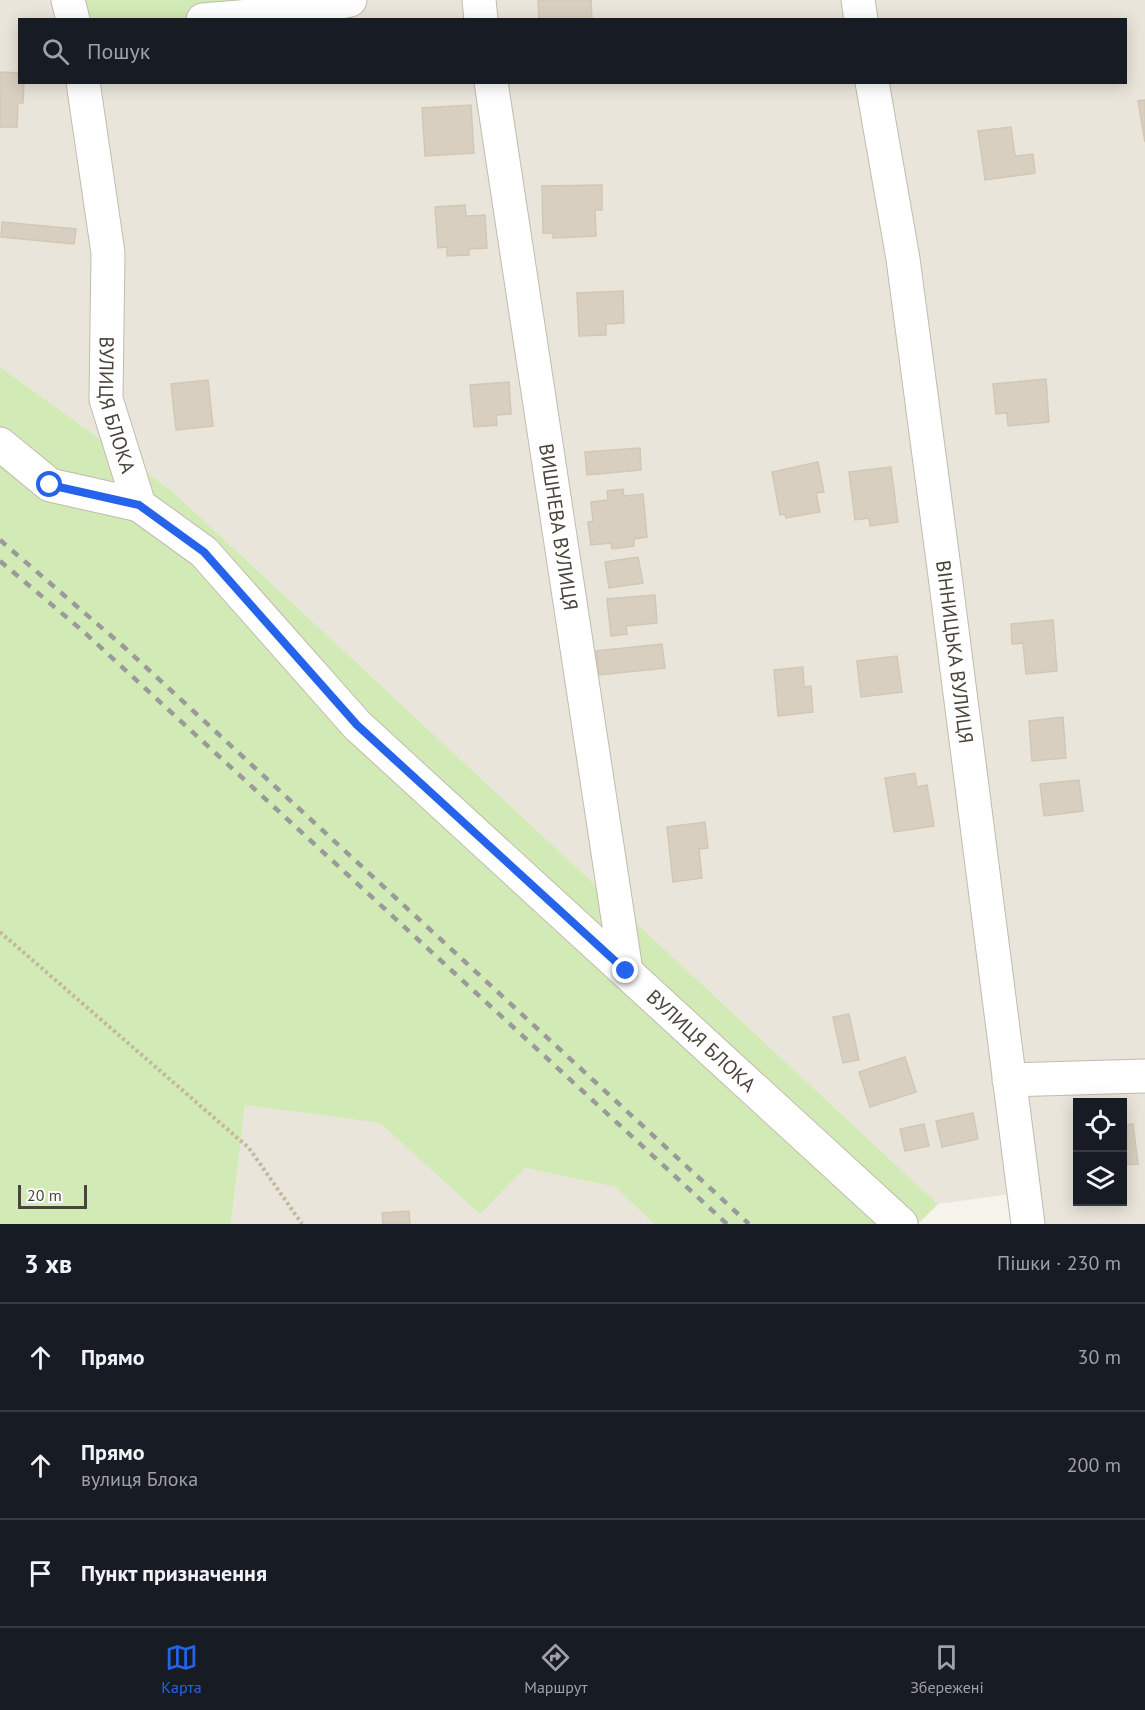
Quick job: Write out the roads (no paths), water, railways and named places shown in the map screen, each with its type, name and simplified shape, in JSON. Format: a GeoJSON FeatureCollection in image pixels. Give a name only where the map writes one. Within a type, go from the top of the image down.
{"type":"FeatureCollection","features":[{"type":"Feature","properties":{"kind":"street"},"geometry":{"type":"LineString","coordinates":[[69,0],[73,18]]}},
{"type":"Feature","properties":{"kind":"street"},"geometry":{"type":"LineString","coordinates":[[227,18],[286,13],[350,0]]}},
{"type":"Feature","properties":{"kind":"street"},"geometry":{"type":"LineString","coordinates":[[478,0],[481,18]]}},
{"type":"Feature","properties":{"kind":"street"},"geometry":{"type":"LineString","coordinates":[[858,0],[861,18]]}},
{"type":"Feature","properties":{"kind":"street","name":"ВУЛИЦЯ БЛОКА"},"geometry":{"type":"LineString","coordinates":[[83,84],[108,254],[106,399],[139,505],[204,552],[357,725],[901,1224]]}},
{"type":"Feature","properties":{"kind":"street","name":"ВИШНЕВА ВУЛИЦЯ"},"geometry":{"type":"LineString","coordinates":[[490,84],[626,971]]}},
{"type":"Feature","properties":{"kind":"street","name":"ВІННИЦЬКА ВУЛИЦЯ"},"geometry":{"type":"LineString","coordinates":[[872,84],[904,270],[1028,1224]]}},
{"type":"Feature","properties":{"kind":"street"},"geometry":{"type":"LineString","coordinates":[[0,444],[50,485],[139,505]]}},
{"type":"Feature","properties":{"kind":"street"},"geometry":{"type":"LineString","coordinates":[[1009,1080],[1145,1076]]}},
{"type":"Feature","properties":{"kind":"railway"},"geometry":{"type":"LineString","coordinates":[[0,540],[124,647],[749,1224]]}},
{"type":"Feature","properties":{"kind":"railway"},"geometry":{"type":"LineString","coordinates":[[0,561],[84,632],[727,1224]]}}]}
